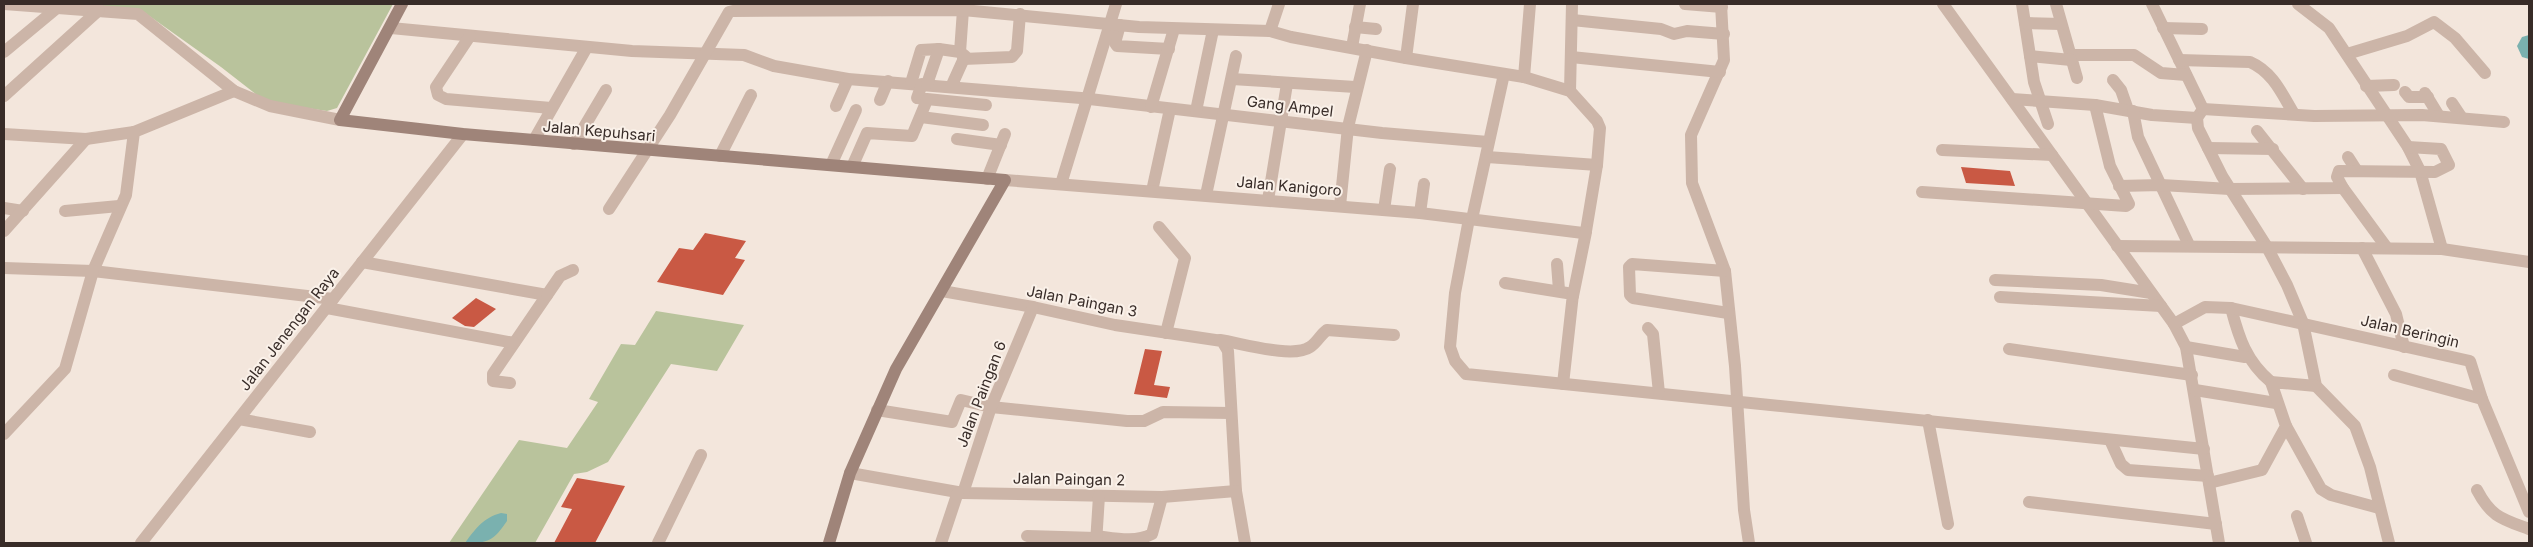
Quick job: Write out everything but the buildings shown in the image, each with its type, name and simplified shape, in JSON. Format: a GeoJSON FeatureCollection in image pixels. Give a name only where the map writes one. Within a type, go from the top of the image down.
{"type":"FeatureCollection","features":[{"type":"Feature","properties":{"kind":"street"},"geometry":{"type":"LineString","coordinates":[[4,4],[99,10],[142,15],[234,91],[270,106],[340,120],[391,28],[402,4]]}},
{"type":"Feature","properties":{"kind":"street"},"geometry":{"type":"LineString","coordinates":[[1116,4],[1115,42],[1117,46],[1169,49]]}},
{"type":"Feature","properties":{"kind":"street"},"geometry":{"type":"LineString","coordinates":[[1270,31],[1279,4]]}},
{"type":"Feature","properties":{"kind":"street"},"geometry":{"type":"LineString","coordinates":[[1352,47],[1360,4]]}},
{"type":"Feature","properties":{"kind":"street"},"geometry":{"type":"LineString","coordinates":[[1406,58],[1413,4]]}},
{"type":"Feature","properties":{"kind":"street"},"geometry":{"type":"LineString","coordinates":[[1524,77],[1530,4]]}},
{"type":"Feature","properties":{"kind":"street"},"geometry":{"type":"LineString","coordinates":[[1570,91],[1572,4]]}},
{"type":"Feature","properties":{"kind":"street"},"geometry":{"type":"LineString","coordinates":[[1685,4],[1722,6],[1724,60],[1691,135],[1690,151],[1692,183],[1725,271],[1737,402],[1744,510],[1749,543]]}},
{"type":"Feature","properties":{"kind":"street"},"geometry":{"type":"LineString","coordinates":[[1943,4],[2174,324],[2186,347],[2195,390],[2219,543]]}},
{"type":"Feature","properties":{"kind":"street"},"geometry":{"type":"LineString","coordinates":[[2022,4],[2034,82],[2042,101],[2048,124]]}},
{"type":"Feature","properties":{"kind":"street"},"geometry":{"type":"LineString","coordinates":[[2056,4],[2077,78]]}},
{"type":"Feature","properties":{"kind":"street"},"geometry":{"type":"LineString","coordinates":[[2152,4],[2186,75],[2200,114],[2198,128],[2230,190],[2268,247],[2287,285],[2303,323],[2316,386],[2355,426],[2370,467],[2389,543]]}},
{"type":"Feature","properties":{"kind":"street"},"geometry":{"type":"LineString","coordinates":[[2298,4],[2329,28],[2408,148],[2420,171],[2442,249]]}},
{"type":"Feature","properties":{"kind":"street"},"geometry":{"type":"LineString","coordinates":[[4,52],[57,8]]}},
{"type":"Feature","properties":{"kind":"street"},"geometry":{"type":"LineString","coordinates":[[4,96],[99,10]]}},
{"type":"Feature","properties":{"kind":"street"},"geometry":{"type":"LineString","coordinates":[[951,87],[962,55],[963,10]]}},
{"type":"Feature","properties":{"kind":"street"},"geometry":{"type":"LineString","coordinates":[[608,209],[645,150],[670,115],[729,12],[733,11],[963,10],[1020,14],[1115,25],[1270,31],[1291,37],[1406,58],[1524,77],[1570,91],[1599,124],[1597,165],[1573,296],[1562,384]]}},
{"type":"Feature","properties":{"kind":"street"},"geometry":{"type":"LineString","coordinates":[[986,105],[917,98],[920,84],[921,50],[928,48],[962,55],[1012,57],[1017,51],[1020,14]]}},
{"type":"Feature","properties":{"kind":"street"},"geometry":{"type":"LineString","coordinates":[[1572,20],[1661,29],[1674,34],[1688,31],[1724,34]]}},
{"type":"Feature","properties":{"kind":"street"},"geometry":{"type":"LineString","coordinates":[[2347,54],[2407,36],[2434,22],[2455,38],[2485,73]]}},
{"type":"Feature","properties":{"kind":"street"},"geometry":{"type":"LineString","coordinates":[[2025,23],[2061,24]]}},
{"type":"Feature","properties":{"kind":"street"},"geometry":{"type":"LineString","coordinates":[[1061,184],[1115,25]]}},
{"type":"Feature","properties":{"kind":"street"},"geometry":{"type":"LineString","coordinates":[[1355,27],[1376,29]]}},
{"type":"Feature","properties":{"kind":"street","name":"Gang Ampel"},"geometry":{"type":"LineString","coordinates":[[391,28],[586,47],[744,55],[774,66],[848,79],[1088,100],[1349,129],[1488,142]]}},
{"type":"Feature","properties":{"kind":"street"},"geometry":{"type":"LineString","coordinates":[[1151,107],[1174,28]]}},
{"type":"Feature","properties":{"kind":"street"},"geometry":{"type":"LineString","coordinates":[[2163,28],[2202,28]]}},
{"type":"Feature","properties":{"kind":"street"},"geometry":{"type":"LineString","coordinates":[[1196,112],[1213,30]]}},
{"type":"Feature","properties":{"kind":"street"},"geometry":{"type":"LineString","coordinates":[[470,36],[436,87],[438,95],[446,99],[551,108]]}},
{"type":"Feature","properties":{"kind":"street"},"geometry":{"type":"LineString","coordinates":[[534,140],[586,47]]}},
{"type":"Feature","properties":{"kind":"street"},"geometry":{"type":"LineString","coordinates":[[920,84],[940,49]]}},
{"type":"Feature","properties":{"kind":"street"},"geometry":{"type":"LineString","coordinates":[[1340,206],[1340,168],[1349,129],[1355,87],[1367,50]]}},
{"type":"Feature","properties":{"kind":"street"},"geometry":{"type":"LineString","coordinates":[[2030,56],[2134,55],[2161,73],[2186,75]]}},
{"type":"Feature","properties":{"kind":"street"},"geometry":{"type":"LineString","coordinates":[[1206,195],[1236,56]]}},
{"type":"Feature","properties":{"kind":"street"},"geometry":{"type":"LineString","coordinates":[[1571,56],[1720,72]]}},
{"type":"Feature","properties":{"kind":"street"},"geometry":{"type":"LineString","coordinates":[[2178,60],[2250,62],[2261,66],[2268,72],[2294,114]]}},
{"type":"Feature","properties":{"kind":"street"},"geometry":{"type":"LineString","coordinates":[[1504,74],[1488,142],[1487,157],[1470,219],[1455,293],[1450,347],[1455,361],[1463,371],[1472,376],[1659,393],[2204,449]]}},
{"type":"Feature","properties":{"kind":"street"},"geometry":{"type":"LineString","coordinates":[[836,106],[848,79]]}},
{"type":"Feature","properties":{"kind":"street"},"geometry":{"type":"LineString","coordinates":[[1232,79],[1287,84],[1304,82],[1355,87]]}},
{"type":"Feature","properties":{"kind":"street"},"geometry":{"type":"LineString","coordinates":[[2113,80],[2121,90],[2130,110],[2138,137],[2189,245]]}},
{"type":"Feature","properties":{"kind":"street"},"geometry":{"type":"LineString","coordinates":[[880,100],[888,81]]}},
{"type":"Feature","properties":{"kind":"street"},"geometry":{"type":"LineString","coordinates":[[1268,200],[1287,84]]}},
{"type":"Feature","properties":{"kind":"street"},"geometry":{"type":"LineString","coordinates":[[2366,86],[2394,85]]}},
{"type":"Feature","properties":{"kind":"street"},"geometry":{"type":"LineString","coordinates":[[574,144],[606,90]]}},
{"type":"Feature","properties":{"kind":"street"},"geometry":{"type":"LineString","coordinates":[[4,134],[86,139],[134,132],[234,91]]}},
{"type":"Feature","properties":{"kind":"street"},"geometry":{"type":"LineString","coordinates":[[2404,92],[2409,97],[2426,96],[2439,116]]}},
{"type":"Feature","properties":{"kind":"street"},"geometry":{"type":"LineString","coordinates":[[720,156],[751,95]]}},
{"type":"Feature","properties":{"kind":"street"},"geometry":{"type":"LineString","coordinates":[[852,167],[867,133],[912,136],[927,100]]}},
{"type":"Feature","properties":{"kind":"street"},"geometry":{"type":"LineString","coordinates":[[2012,100],[2095,105],[2152,115],[2439,116],[2504,122]]}},
{"type":"Feature","properties":{"kind":"street"},"geometry":{"type":"LineString","coordinates":[[2452,103],[2462,118]]}},
{"type":"Feature","properties":{"kind":"street"},"geometry":{"type":"LineString","coordinates":[[1922,192],[2088,205],[2126,206],[2129,204],[2110,166],[2095,105]]}},
{"type":"Feature","properties":{"kind":"street"},"geometry":{"type":"LineString","coordinates":[[831,165],[856,110]]}},
{"type":"Feature","properties":{"kind":"street"},"geometry":{"type":"LineString","coordinates":[[1152,191],[1170,110]]}},
{"type":"Feature","properties":{"kind":"street"},"geometry":{"type":"LineString","coordinates":[[921,117],[983,125]]}},
{"type":"Feature","properties":{"kind":"street","name":"Jalan Kepuhsari"},"geometry":{"type":"LineString","coordinates":[[340,120],[463,134],[987,179]]}},
{"type":"Feature","properties":{"kind":"street"},"geometry":{"type":"LineString","coordinates":[[4,434],[58,379],[65,369],[92,271],[119,206],[126,195],[134,132]]}},
{"type":"Feature","properties":{"kind":"street"},"geometry":{"type":"LineString","coordinates":[[2257,132],[2303,189]]}},
{"type":"Feature","properties":{"kind":"street","name":"Jalan Jenengan Raya"},"geometry":{"type":"LineString","coordinates":[[141,543],[463,134]]}},
{"type":"Feature","properties":{"kind":"street"},"geometry":{"type":"LineString","coordinates":[[4,231],[86,139]]}},
{"type":"Feature","properties":{"kind":"street"},"geometry":{"type":"LineString","coordinates":[[958,139],[1003,139],[987,179]]}},
{"type":"Feature","properties":{"kind":"street"},"geometry":{"type":"LineString","coordinates":[[2208,148],[2272,150]]}},
{"type":"Feature","properties":{"kind":"street"},"geometry":{"type":"LineString","coordinates":[[2387,248],[2343,188],[2336,173],[2338,171],[2435,172],[2449,163],[2441,149],[2408,148]]}},
{"type":"Feature","properties":{"kind":"street"},"geometry":{"type":"LineString","coordinates":[[1942,150],[2052,155]]}},
{"type":"Feature","properties":{"kind":"street"},"geometry":{"type":"LineString","coordinates":[[1487,157],[1597,165]]}},
{"type":"Feature","properties":{"kind":"street"},"geometry":{"type":"LineString","coordinates":[[2348,157],[2357,171]]}},
{"type":"Feature","properties":{"kind":"street"},"geometry":{"type":"LineString","coordinates":[[1384,210],[1390,169]]}},
{"type":"Feature","properties":{"kind":"street","name":"Jalan Kanigoro"},"geometry":{"type":"LineString","coordinates":[[987,179],[1340,206],[1586,231]]}},
{"type":"Feature","properties":{"kind":"street"},"geometry":{"type":"LineString","coordinates":[[829,543],[850,473],[896,369],[1005,180]]}},
{"type":"Feature","properties":{"kind":"street"},"geometry":{"type":"LineString","coordinates":[[1420,213],[1424,184]]}},
{"type":"Feature","properties":{"kind":"street"},"geometry":{"type":"LineString","coordinates":[[2119,186],[2161,185],[2230,190],[2343,188]]}},
{"type":"Feature","properties":{"kind":"street"},"geometry":{"type":"LineString","coordinates":[[65,211],[119,206]]}},
{"type":"Feature","properties":{"kind":"street"},"geometry":{"type":"LineString","coordinates":[[4,208],[23,211]]}},
{"type":"Feature","properties":{"kind":"street"},"geometry":{"type":"LineString","coordinates":[[1159,227],[1185,258],[1166,333]]}},
{"type":"Feature","properties":{"kind":"street"},"geometry":{"type":"LineString","coordinates":[[2117,246],[2189,245],[2442,249],[2529,262]]}},
{"type":"Feature","properties":{"kind":"street"},"geometry":{"type":"LineString","coordinates":[[2362,248],[2396,314],[2404,347]]}},
{"type":"Feature","properties":{"kind":"street"},"geometry":{"type":"LineString","coordinates":[[362,262],[547,295]]}},
{"type":"Feature","properties":{"kind":"street"},"geometry":{"type":"LineString","coordinates":[[1557,264],[1559,290]]}},
{"type":"Feature","properties":{"kind":"street"},"geometry":{"type":"LineString","coordinates":[[1725,271],[1632,264],[1629,267],[1630,294],[1633,298],[1728,313]]}},
{"type":"Feature","properties":{"kind":"street"},"geometry":{"type":"LineString","coordinates":[[4,268],[92,271],[330,303],[514,343]]}},
{"type":"Feature","properties":{"kind":"street"},"geometry":{"type":"LineString","coordinates":[[510,383],[493,381],[493,377],[560,276],[573,270]]}},
{"type":"Feature","properties":{"kind":"street"},"geometry":{"type":"LineString","coordinates":[[1996,280],[2101,285],[2151,293]]}},
{"type":"Feature","properties":{"kind":"street"},"geometry":{"type":"LineString","coordinates":[[1505,283],[1572,292],[1573,296]]}},
{"type":"Feature","properties":{"kind":"street","name":"Jalan Paingan 3"},"geometry":{"type":"LineString","coordinates":[[942,291],[1033,307],[1080,319],[1267,349],[1298,351],[1308,349],[1327,330],[1394,335]]}},
{"type":"Feature","properties":{"kind":"street"},"geometry":{"type":"LineString","coordinates":[[2000,297],[2161,306]]}},
{"type":"Feature","properties":{"kind":"street","name":"Jalan Paingan 6"},"geometry":{"type":"LineString","coordinates":[[941,543],[992,407],[1033,307]]}},
{"type":"Feature","properties":{"kind":"street","name":"Jalan Beringin"},"geometry":{"type":"LineString","coordinates":[[2174,324],[2205,307],[2231,308],[2470,361],[2482,399],[2529,512]]}},
{"type":"Feature","properties":{"kind":"street"},"geometry":{"type":"LineString","coordinates":[[2231,308],[2245,357],[2256,371],[2271,382],[2316,386]]}},
{"type":"Feature","properties":{"kind":"street"},"geometry":{"type":"LineString","coordinates":[[1648,328],[1653,334],[1659,393]]}},
{"type":"Feature","properties":{"kind":"street"},"geometry":{"type":"LineString","coordinates":[[1219,340],[1228,351],[1236,491],[1245,543]]}},
{"type":"Feature","properties":{"kind":"street"},"geometry":{"type":"LineString","coordinates":[[2186,347],[2245,357]]}},
{"type":"Feature","properties":{"kind":"street"},"geometry":{"type":"LineString","coordinates":[[2009,349],[2192,375]]}},
{"type":"Feature","properties":{"kind":"street"},"geometry":{"type":"LineString","coordinates":[[2394,375],[2482,399]]}},
{"type":"Feature","properties":{"kind":"street"},"geometry":{"type":"LineString","coordinates":[[2271,382],[2276,403],[2286,426],[2322,488],[2332,495],[2379,508]]}},
{"type":"Feature","properties":{"kind":"street"},"geometry":{"type":"LineString","coordinates":[[2195,390],[2276,403]]}},
{"type":"Feature","properties":{"kind":"street"},"geometry":{"type":"LineString","coordinates":[[877,410],[952,422],[961,400],[992,407],[1144,422],[1163,412],[1231,413]]}},
{"type":"Feature","properties":{"kind":"street"},"geometry":{"type":"LineString","coordinates":[[239,419],[310,432]]}},
{"type":"Feature","properties":{"kind":"street"},"geometry":{"type":"LineString","coordinates":[[1928,420],[1948,524]]}},
{"type":"Feature","properties":{"kind":"street"},"geometry":{"type":"LineString","coordinates":[[2110,440],[2121,464],[2128,470],[2209,480],[2262,470],[2286,426]]}},
{"type":"Feature","properties":{"kind":"street"},"geometry":{"type":"LineString","coordinates":[[658,543],[701,455]]}},
{"type":"Feature","properties":{"kind":"street","name":"Jalan Paingan 2"},"geometry":{"type":"LineString","coordinates":[[850,473],[961,492],[1162,497],[1236,491]]}},
{"type":"Feature","properties":{"kind":"street"},"geometry":{"type":"LineString","coordinates":[[2477,490],[2486,508],[2493,515],[2529,529]]}},
{"type":"Feature","properties":{"kind":"street"},"geometry":{"type":"LineString","coordinates":[[1096,539],[1099,496]]}},
{"type":"Feature","properties":{"kind":"street"},"geometry":{"type":"LineString","coordinates":[[1028,536],[1137,539],[1148,536],[1155,529],[1162,497]]}},
{"type":"Feature","properties":{"kind":"street"},"geometry":{"type":"LineString","coordinates":[[2029,502],[2216,524]]}},
{"type":"Feature","properties":{"kind":"street"},"geometry":{"type":"LineString","coordinates":[[2297,516],[2306,543]]}},
{"type":"Feature","properties":{"kind":"green space"},"geometry":{"type":"Polygon","coordinates":[[[24,4],[393,4],[337,108],[327,111],[266,102],[221,67],[141,10],[24,4]]]}},
{"type":"Feature","properties":{"kind":"green space"},"geometry":{"type":"Polygon","coordinates":[[[656,311],[744,325],[717,371],[671,364],[608,462],[587,472],[574,474],[535,543],[449,543],[519,440],[567,448],[598,402],[589,399],[621,344],[635,345],[656,311]]]}},
{"type":"Feature","properties":{"kind":"water"},"geometry":{"type":"Polygon","coordinates":[[[501,513],[507,514],[507,521],[494,537],[490,540],[465,543],[480,524],[501,513]]]}},
{"type":"Feature","properties":{"kind":"waterway"},"geometry":{"type":"LineString","coordinates":[[2529,41],[2526,46],[2529,53]]}}]}
